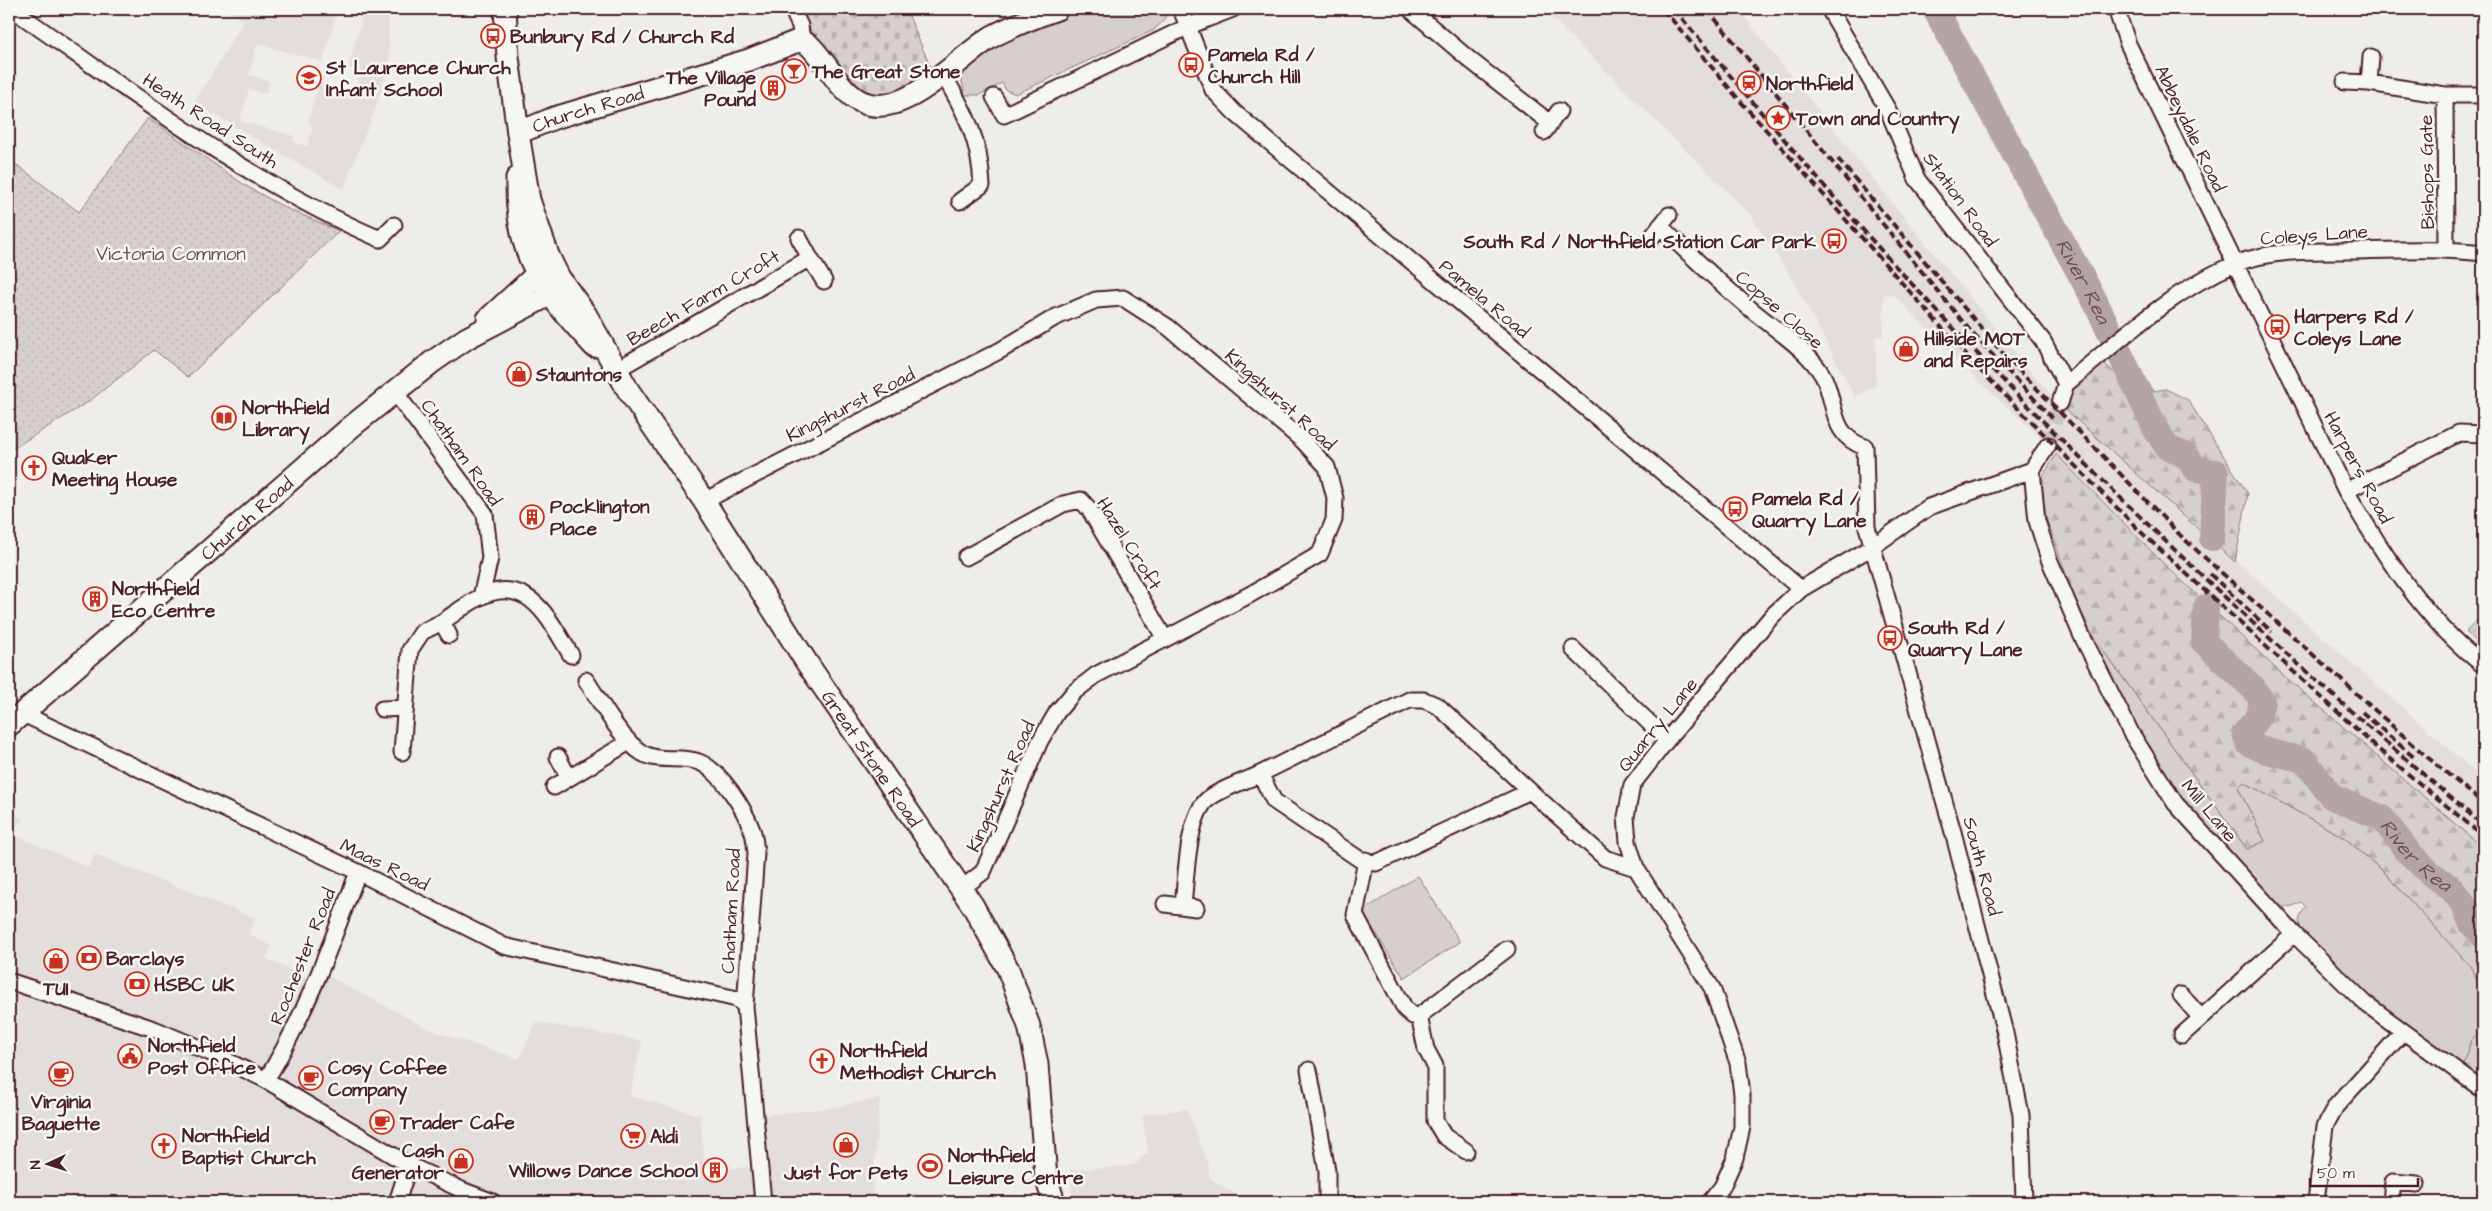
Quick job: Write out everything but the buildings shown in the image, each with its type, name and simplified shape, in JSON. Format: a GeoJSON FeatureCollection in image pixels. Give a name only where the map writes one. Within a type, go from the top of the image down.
{"type":"FeatureCollection","features":[{"type":"Feature","properties":{"kind":"street","name":"Heath Road South"},"geometry":{"type":"LineString","coordinates":[[12,9],[180,126],[276,187],[339,221],[380,239],[394,225]]}},
{"type":"Feature","properties":{"kind":"street"},"geometry":{"type":"LineString","coordinates":[[505,9],[508,57],[518,133]]}},
{"type":"Feature","properties":{"kind":"street"},"geometry":{"type":"LineString","coordinates":[[792,9],[800,26],[802,41],[818,55],[851,96],[867,104],[880,106],[892,104],[944,76],[969,52],[994,36],[1028,19],[1057,9]]}},
{"type":"Feature","properties":{"kind":"street","name":"Pamela Road"},"geometry":{"type":"LineString","coordinates":[[1181,9],[1213,90],[1235,113],[1802,589]]}},
{"type":"Feature","properties":{"kind":"street"},"geometry":{"type":"LineString","coordinates":[[994,97],[1004,115],[1189,26],[1233,9]]}},
{"type":"Feature","properties":{"kind":"street"},"geometry":{"type":"LineString","coordinates":[[1410,9],[1470,60],[1551,122]]}},
{"type":"Feature","properties":{"kind":"street","name":"Station Road"},"geometry":{"type":"LineString","coordinates":[[1829,9],[1888,110],[1917,179],[2043,341],[2066,384]]}},
{"type":"Feature","properties":{"kind":"street","name":"Abbeydale Road"},"geometry":{"type":"LineString","coordinates":[[2116,9],[2128,44],[2235,264]]}},
{"type":"Feature","properties":{"kind":"street","name":"Church Road"},"geometry":{"type":"LineString","coordinates":[[518,133],[554,118],[749,60],[783,45],[802,41]]}},
{"type":"Feature","properties":{"kind":"street"},"geometry":{"type":"LineString","coordinates":[[2369,83],[2371,57]]}},
{"type":"Feature","properties":{"kind":"street"},"geometry":{"type":"LineString","coordinates":[[944,76],[963,108],[976,141],[981,165],[982,185],[960,201]]}},
{"type":"Feature","properties":{"kind":"street","name":"Bishops Gate"},"geometry":{"type":"LineString","coordinates":[[2345,82],[2369,83],[2445,95],[2483,95]]}},
{"type":"Feature","properties":{"kind":"street","name":"Bishops Gate"},"geometry":{"type":"LineString","coordinates":[[2445,95],[2446,249]]}},
{"type":"Feature","properties":{"kind":"street","name":"Church Road"},"geometry":{"type":"LineString","coordinates":[[467,338],[549,295],[536,276],[526,252],[516,206],[518,133]]}},
{"type":"Feature","properties":{"kind":"street","name":"Church Road"},"geometry":{"type":"LineString","coordinates":[[518,133],[529,200],[548,255],[558,276]]}},
{"type":"Feature","properties":{"kind":"street","name":"Copse Close"},"geometry":{"type":"LineString","coordinates":[[1660,226],[1711,275],[1803,353],[1823,376],[1837,424],[1853,444],[1865,447],[1867,527],[1872,547]]}},
{"type":"Feature","properties":{"kind":"street","name":"Beech Farm Croft"},"geometry":{"type":"LineString","coordinates":[[799,238],[824,281]]}},
{"type":"Feature","properties":{"kind":"street","name":"Coleys Lane"},"geometry":{"type":"LineString","coordinates":[[2066,384],[2129,333],[2186,291],[2235,264],[2257,257],[2307,251],[2446,249],[2483,253]]}},
{"type":"Feature","properties":{"kind":"street","name":"Beech Farm Croft"},"geometry":{"type":"LineString","coordinates":[[616,370],[810,258]]}},
{"type":"Feature","properties":{"kind":"street","name":"Harpers Road"},"geometry":{"type":"LineString","coordinates":[[2235,264],[2346,490],[2370,532],[2410,589],[2457,645],[2483,665]]}},
{"type":"Feature","properties":{"kind":"street"},"geometry":{"type":"LineString","coordinates":[[536,276],[558,276],[549,295]]}},
{"type":"Feature","properties":{"kind":"street","name":"Church Road"},"geometry":{"type":"LineString","coordinates":[[15,719],[314,459],[395,392],[467,338],[536,276]]}},
{"type":"Feature","properties":{"kind":"street","name":"Great Stone Road"},"geometry":{"type":"LineString","coordinates":[[558,276],[586,315],[616,370],[704,501],[807,663],[961,889],[1008,969],[1029,1026],[1038,1064],[1046,1178],[1054,1202]]}},
{"type":"Feature","properties":{"kind":"street","name":"Great Stone Road"},"geometry":{"type":"LineString","coordinates":[[549,295],[616,370]]}},
{"type":"Feature","properties":{"kind":"street","name":"Kingshurst Road"},"geometry":{"type":"LineString","coordinates":[[704,501],[1001,350],[1054,318],[1096,300],[1123,298],[1168,327],[1304,441],[1327,468],[1336,498],[1334,520],[1320,554],[1251,594],[1096,675],[1074,692],[1057,712],[1040,741],[983,872],[961,889]]}},
{"type":"Feature","properties":{"kind":"street"},"geometry":{"type":"LineString","coordinates":[[2060,403],[2066,384]]}},
{"type":"Feature","properties":{"kind":"street","name":"Chatham Road"},"geometry":{"type":"LineString","coordinates":[[395,392],[485,514],[490,558],[481,596]]}},
{"type":"Feature","properties":{"kind":"street"},"geometry":{"type":"LineString","coordinates":[[2346,490],[2459,433],[2483,434]]}},
{"type":"Feature","properties":{"kind":"street"},"geometry":{"type":"LineString","coordinates":[[2032,470],[2048,445]]}},
{"type":"Feature","properties":{"kind":"street","name":"Quarry Lane"},"geometry":{"type":"LineString","coordinates":[[1710,1202],[1722,1187],[1735,1158],[1740,1135],[1742,1094],[1738,1063],[1712,988],[1636,868],[1628,842],[1626,817],[1632,785],[1667,740],[1772,616],[1802,589],[1872,547],[1929,507],[2032,470]]}},
{"type":"Feature","properties":{"kind":"street","name":"Mill Lane"},"geometry":{"type":"LineString","coordinates":[[2032,470],[2037,521],[2049,559],[2081,634],[2131,733],[2175,804],[2294,934],[2365,1003],[2483,1090]]}},
{"type":"Feature","properties":{"kind":"street","name":"Hazel Croft"},"geometry":{"type":"LineString","coordinates":[[966,557],[1063,504],[1081,500],[1089,510],[1165,639]]}},
{"type":"Feature","properties":{"kind":"street","name":"South Road"},"geometry":{"type":"LineString","coordinates":[[1872,547],[1954,832],[2005,1033],[2021,1115],[2024,1202]]}},
{"type":"Feature","properties":{"kind":"street"},"geometry":{"type":"LineString","coordinates":[[402,752],[410,650],[422,632],[445,628],[481,596],[506,590],[520,592],[544,611],[571,655]]}},
{"type":"Feature","properties":{"kind":"street"},"geometry":{"type":"LineString","coordinates":[[1573,649],[1667,740]]}},
{"type":"Feature","properties":{"kind":"street","name":"Chatham Road"},"geometry":{"type":"LineString","coordinates":[[586,680],[629,742],[643,753],[661,759],[698,762],[732,793],[753,832],[756,853],[745,1006],[763,1202]]}},
{"type":"Feature","properties":{"kind":"street"},"geometry":{"type":"LineString","coordinates":[[1165,904],[1189,907],[1195,822],[1200,808],[1208,798],[1408,700],[1424,700],[1438,706],[1605,858],[1636,868]]}},
{"type":"Feature","properties":{"kind":"street"},"geometry":{"type":"LineString","coordinates":[[382,709],[405,708]]}},
{"type":"Feature","properties":{"kind":"street","name":"Maas Road"},"geometry":{"type":"LineString","coordinates":[[15,719],[358,872],[504,946],[737,999],[745,1006]]}},
{"type":"Feature","properties":{"kind":"street"},"geometry":{"type":"LineString","coordinates":[[554,787],[629,742]]}},
{"type":"Feature","properties":{"kind":"street"},"geometry":{"type":"LineString","coordinates":[[558,757],[569,778]]}},
{"type":"Feature","properties":{"kind":"street"},"geometry":{"type":"LineString","coordinates":[[1260,774],[1274,801],[1359,859],[1376,863],[1530,791]]}},
{"type":"Feature","properties":{"kind":"street"},"geometry":{"type":"LineString","coordinates":[[1366,860],[1355,915],[1405,1009],[1413,1016],[1419,1016],[1507,949]]}},
{"type":"Feature","properties":{"kind":"street","name":"Rochester Road"},"geometry":{"type":"LineString","coordinates":[[266,1080],[285,1049],[316,984],[358,872]]}},
{"type":"Feature","properties":{"kind":"street"},"geometry":{"type":"LineString","coordinates":[[2182,1035],[2294,934]]}},
{"type":"Feature","properties":{"kind":"street"},"geometry":{"type":"LineString","coordinates":[[9,982],[154,1029],[211,1053],[266,1080],[409,1165],[464,1191],[494,1202]]}},
{"type":"Feature","properties":{"kind":"street"},"geometry":{"type":"LineString","coordinates":[[2181,995],[2201,1018]]}},
{"type":"Feature","properties":{"kind":"street"},"geometry":{"type":"LineString","coordinates":[[1419,1016],[1426,1049],[1435,1066],[1435,1122],[1444,1136],[1466,1152]]}},
{"type":"Feature","properties":{"kind":"street"},"geometry":{"type":"LineString","coordinates":[[2316,1202],[2325,1126],[2336,1106],[2403,1032]]}},
{"type":"Feature","properties":{"kind":"street"},"geometry":{"type":"LineString","coordinates":[[1309,1070],[1327,1171],[1327,1202]]}},
{"type":"Feature","properties":{"kind":"street"},"geometry":{"type":"LineString","coordinates":[[397,1202],[409,1165]]}},
{"type":"Feature","properties":{"kind":"street","name":"Great Stone Road"},"geometry":{"type":"LineString","coordinates":[[1040,1202],[1046,1178]]}},
{"type":"Feature","properties":{"kind":"street"},"geometry":{"type":"LineString","coordinates":[[2390,1202],[2393,1182],[2417,1184]]}},
{"type":"Feature","properties":{"kind":"shaded area"},"geometry":{"type":"Polygon","coordinates":[[[226,9],[388,9],[390,60],[375,110],[343,189],[194,103],[244,21],[226,9]],[[337,11],[323,62],[257,44],[249,75],[270,81],[266,94],[249,89],[240,121],[294,136],[293,142],[307,146],[313,125],[308,123],[318,83],[346,91],[348,86],[356,88],[360,72],[348,68],[362,17],[337,11]]]}},
{"type":"Feature","properties":{"kind":"shaded area"},"geometry":{"type":"Polygon","coordinates":[[[1543,9],[1738,9],[1882,190],[2044,387],[2067,411],[2483,779],[2483,848],[2282,674],[2164,564],[2041,438],[1975,378],[1894,295],[1884,294],[1883,336],[1876,337],[1876,385],[1855,397],[1794,282],[1750,214],[1543,9]]]}},
{"type":"Feature","properties":{"kind":"shaded area"},"geometry":{"type":"Polygon","coordinates":[[[9,811],[24,820],[9,831],[9,811]]]}},
{"type":"Feature","properties":{"kind":"shaded area"},"geometry":{"type":"Polygon","coordinates":[[[9,833],[89,867],[95,854],[255,918],[249,934],[272,946],[266,959],[307,977],[330,977],[431,1030],[519,1059],[536,1022],[642,1041],[630,1096],[700,1115],[705,1171],[770,1165],[764,1115],[828,1108],[880,1098],[872,1202],[9,1202],[9,833]]]}},
{"type":"Feature","properties":{"kind":"shaded area"},"geometry":{"type":"Polygon","coordinates":[[[1187,1109],[1209,1166],[1209,1178],[1249,1202],[1073,1202],[1070,1170],[1134,1165],[1148,1153],[1142,1115],[1187,1109]]]}},
{"type":"Feature","properties":{"kind":"green space"},"geometry":{"type":"Polygon","coordinates":[[[798,9],[906,9],[932,71],[884,97],[869,97],[853,88],[817,40],[798,9]]]}},
{"type":"Feature","properties":{"kind":"green space"},"geometry":{"type":"Polygon","coordinates":[[[1076,9],[1165,9],[1165,19],[1154,30],[1016,94],[1006,90],[1002,83],[979,95],[965,95],[960,73],[973,56],[1025,27],[1076,9]]]}},
{"type":"Feature","properties":{"kind":"green space","name":"Victoria Common"},"geometry":{"type":"Polygon","coordinates":[[[148,118],[246,186],[284,207],[339,231],[188,377],[154,350],[88,402],[9,451],[9,159],[79,212],[148,118]]]}},
{"type":"Feature","properties":{"kind":"green space"},"geometry":{"type":"Polygon","coordinates":[[[2103,362],[2118,376],[2142,375],[2153,391],[2166,389],[2188,400],[2248,494],[2235,562],[2067,411],[2073,386],[2103,362]]]}},
{"type":"Feature","properties":{"kind":"green space"},"geometry":{"type":"Polygon","coordinates":[[[2056,454],[2164,564],[2282,674],[2483,848],[2483,990],[2470,966],[2384,872],[2345,838],[2244,782],[2238,788],[2265,841],[2247,849],[2092,635],[2072,591],[2042,506],[2042,478],[2056,454]]]}},
{"type":"Feature","properties":{"kind":"green space"},"geometry":{"type":"Polygon","coordinates":[[[2483,614],[2483,648],[2466,632],[2483,614]]]}},
{"type":"Feature","properties":{"kind":"green space"},"geometry":{"type":"Polygon","coordinates":[[[2092,635],[2247,849],[2265,841],[2238,788],[2244,782],[2345,838],[2384,872],[2470,966],[2483,990],[2483,1028],[2471,1040],[2463,1064],[2397,1021],[2304,934],[2299,921],[2306,907],[2301,902],[2287,907],[2273,903],[2193,816],[2135,730],[2087,639],[2092,635]]]}},
{"type":"Feature","properties":{"kind":"green space"},"geometry":{"type":"Polygon","coordinates":[[[1418,876],[1460,942],[1404,978],[1362,911],[1418,876]]]}},
{"type":"Feature","properties":{"kind":"green space"},"geometry":{"type":"Polygon","coordinates":[[[2483,1028],[2483,1081],[2463,1064],[2471,1040],[2483,1028]]]}},
{"type":"Feature","properties":{"kind":"waterway","name":"River Rea"},"geometry":{"type":"LineString","coordinates":[[1935,9],[2096,303],[2156,430],[2168,448],[2185,455],[2196,469],[2216,472],[2212,538]]}},
{"type":"Feature","properties":{"kind":"waterway","name":"River Rea"},"geometry":{"type":"LineString","coordinates":[[2206,607],[2204,642],[2254,689],[2262,701],[2259,716],[2245,733],[2248,743],[2263,750],[2304,760],[2332,797],[2382,818],[2410,854],[2431,874],[2450,887],[2463,903],[2472,924],[2483,936]]}},
{"type":"Feature","properties":{"kind":"tunnel"},"geometry":{"type":"LineString","coordinates":[[2048,445],[2060,403]]}},
{"type":"Feature","properties":{"kind":"railway"},"geometry":{"type":"LineString","coordinates":[[1663,9],[1735,95],[1974,364],[2142,533],[2378,749],[2483,836]]}},
{"type":"Feature","properties":{"kind":"railway"},"geometry":{"type":"LineString","coordinates":[[1674,9],[1892,262],[1990,367],[2058,436],[2266,635],[2483,825]]}},
{"type":"Feature","properties":{"kind":"railway"},"geometry":{"type":"LineString","coordinates":[[1707,9],[1972,333],[2055,421]]}},
{"type":"Feature","properties":{"kind":"railway"},"geometry":{"type":"LineString","coordinates":[[1838,159],[2005,356],[2183,538],[2426,756],[2483,803]]}},
{"type":"Feature","properties":{"kind":"railway"},"geometry":{"type":"LineString","coordinates":[[2210,574],[2272,632]]}},
{"type":"Feature","properties":{"kind":"railway"},"geometry":{"type":"LineString","coordinates":[[2362,712],[2416,759]]}},
{"type":"Feature","properties":{"kind":"place","name":"Bunbury Rd / Church Rd"},"geometry":{"type":"Point","coordinates":[493,36]}},
{"type":"Feature","properties":{"kind":"place","name":"Pamela Rd / Church Hill"},"geometry":{"type":"Point","coordinates":[1191,65]}},
{"type":"Feature","properties":{"kind":"place","name":"The Great Stone"},"geometry":{"type":"Point","coordinates":[794,71]}},
{"type":"Feature","properties":{"kind":"place","name":"St Laurence Church Infant School"},"geometry":{"type":"Point","coordinates":[309,78]}},
{"type":"Feature","properties":{"kind":"place","name":"Northfield"},"geometry":{"type":"Point","coordinates":[1749,83]}},
{"type":"Feature","properties":{"kind":"place","name":"The Village Pound"},"geometry":{"type":"Point","coordinates":[773,88]}},
{"type":"Feature","properties":{"kind":"place","name":"Town and Country"},"geometry":{"type":"Point","coordinates":[1778,118]}},
{"type":"Feature","properties":{"kind":"place","name":"South Rd / Northfield Station Car Park"},"geometry":{"type":"Point","coordinates":[1834,241]}},
{"type":"Feature","properties":{"kind":"place","name":"Harpers Rd / Coleys Lane"},"geometry":{"type":"Point","coordinates":[2277,327]}},
{"type":"Feature","properties":{"kind":"place","name":"Hillside MOT and Repairs"},"geometry":{"type":"Point","coordinates":[1906,349]}},
{"type":"Feature","properties":{"kind":"place","name":"Stauntons"},"geometry":{"type":"Point","coordinates":[519,374]}},
{"type":"Feature","properties":{"kind":"place","name":"Northfield Library"},"geometry":{"type":"Point","coordinates":[224,418]}},
{"type":"Feature","properties":{"kind":"place","name":"Quaker Meeting House"},"geometry":{"type":"Point","coordinates":[34,468]}},
{"type":"Feature","properties":{"kind":"place","name":"Pamela Rd / Quarry Lane"},"geometry":{"type":"Point","coordinates":[1735,509]}},
{"type":"Feature","properties":{"kind":"place","name":"Pocklington Place"},"geometry":{"type":"Point","coordinates":[532,517]}},
{"type":"Feature","properties":{"kind":"place","name":"Northfield Eco Centre"},"geometry":{"type":"Point","coordinates":[95,599]}},
{"type":"Feature","properties":{"kind":"place","name":"South Rd / Quarry Lane"},"geometry":{"type":"Point","coordinates":[1890,638]}},
{"type":"Feature","properties":{"kind":"place","name":"Barclays"},"geometry":{"type":"Point","coordinates":[89,958]}},
{"type":"Feature","properties":{"kind":"place","name":"TUI"},"geometry":{"type":"Point","coordinates":[56,961]}},
{"type":"Feature","properties":{"kind":"place","name":"HSBC UK"},"geometry":{"type":"Point","coordinates":[137,984]}},
{"type":"Feature","properties":{"kind":"place","name":"Northfield Post Office"},"geometry":{"type":"Point","coordinates":[130,1056]}},
{"type":"Feature","properties":{"kind":"place","name":"Northfield Methodist Church"},"geometry":{"type":"Point","coordinates":[822,1061]}},
{"type":"Feature","properties":{"kind":"place","name":"Virginia Baguette"},"geometry":{"type":"Point","coordinates":[61,1074]}},
{"type":"Feature","properties":{"kind":"place","name":"Cosy Coffee Company"},"geometry":{"type":"Point","coordinates":[311,1078]}},
{"type":"Feature","properties":{"kind":"place","name":"Trader Cafe"},"geometry":{"type":"Point","coordinates":[382,1122]}},
{"type":"Feature","properties":{"kind":"place","name":"Aldi"},"geometry":{"type":"Point","coordinates":[633,1136]}},
{"type":"Feature","properties":{"kind":"place","name":"Just for Pets"},"geometry":{"type":"Point","coordinates":[846,1145]}},
{"type":"Feature","properties":{"kind":"place","name":"Northfield Baptist Church"},"geometry":{"type":"Point","coordinates":[164,1146]}},
{"type":"Feature","properties":{"kind":"place","name":"Cash Generator"},"geometry":{"type":"Point","coordinates":[461,1161]}},
{"type":"Feature","properties":{"kind":"place","name":"Northfield Leisure Centre"},"geometry":{"type":"Point","coordinates":[930,1166]}},
{"type":"Feature","properties":{"kind":"place","name":"Willows Dance School"},"geometry":{"type":"Point","coordinates":[715,1170]}}]}
